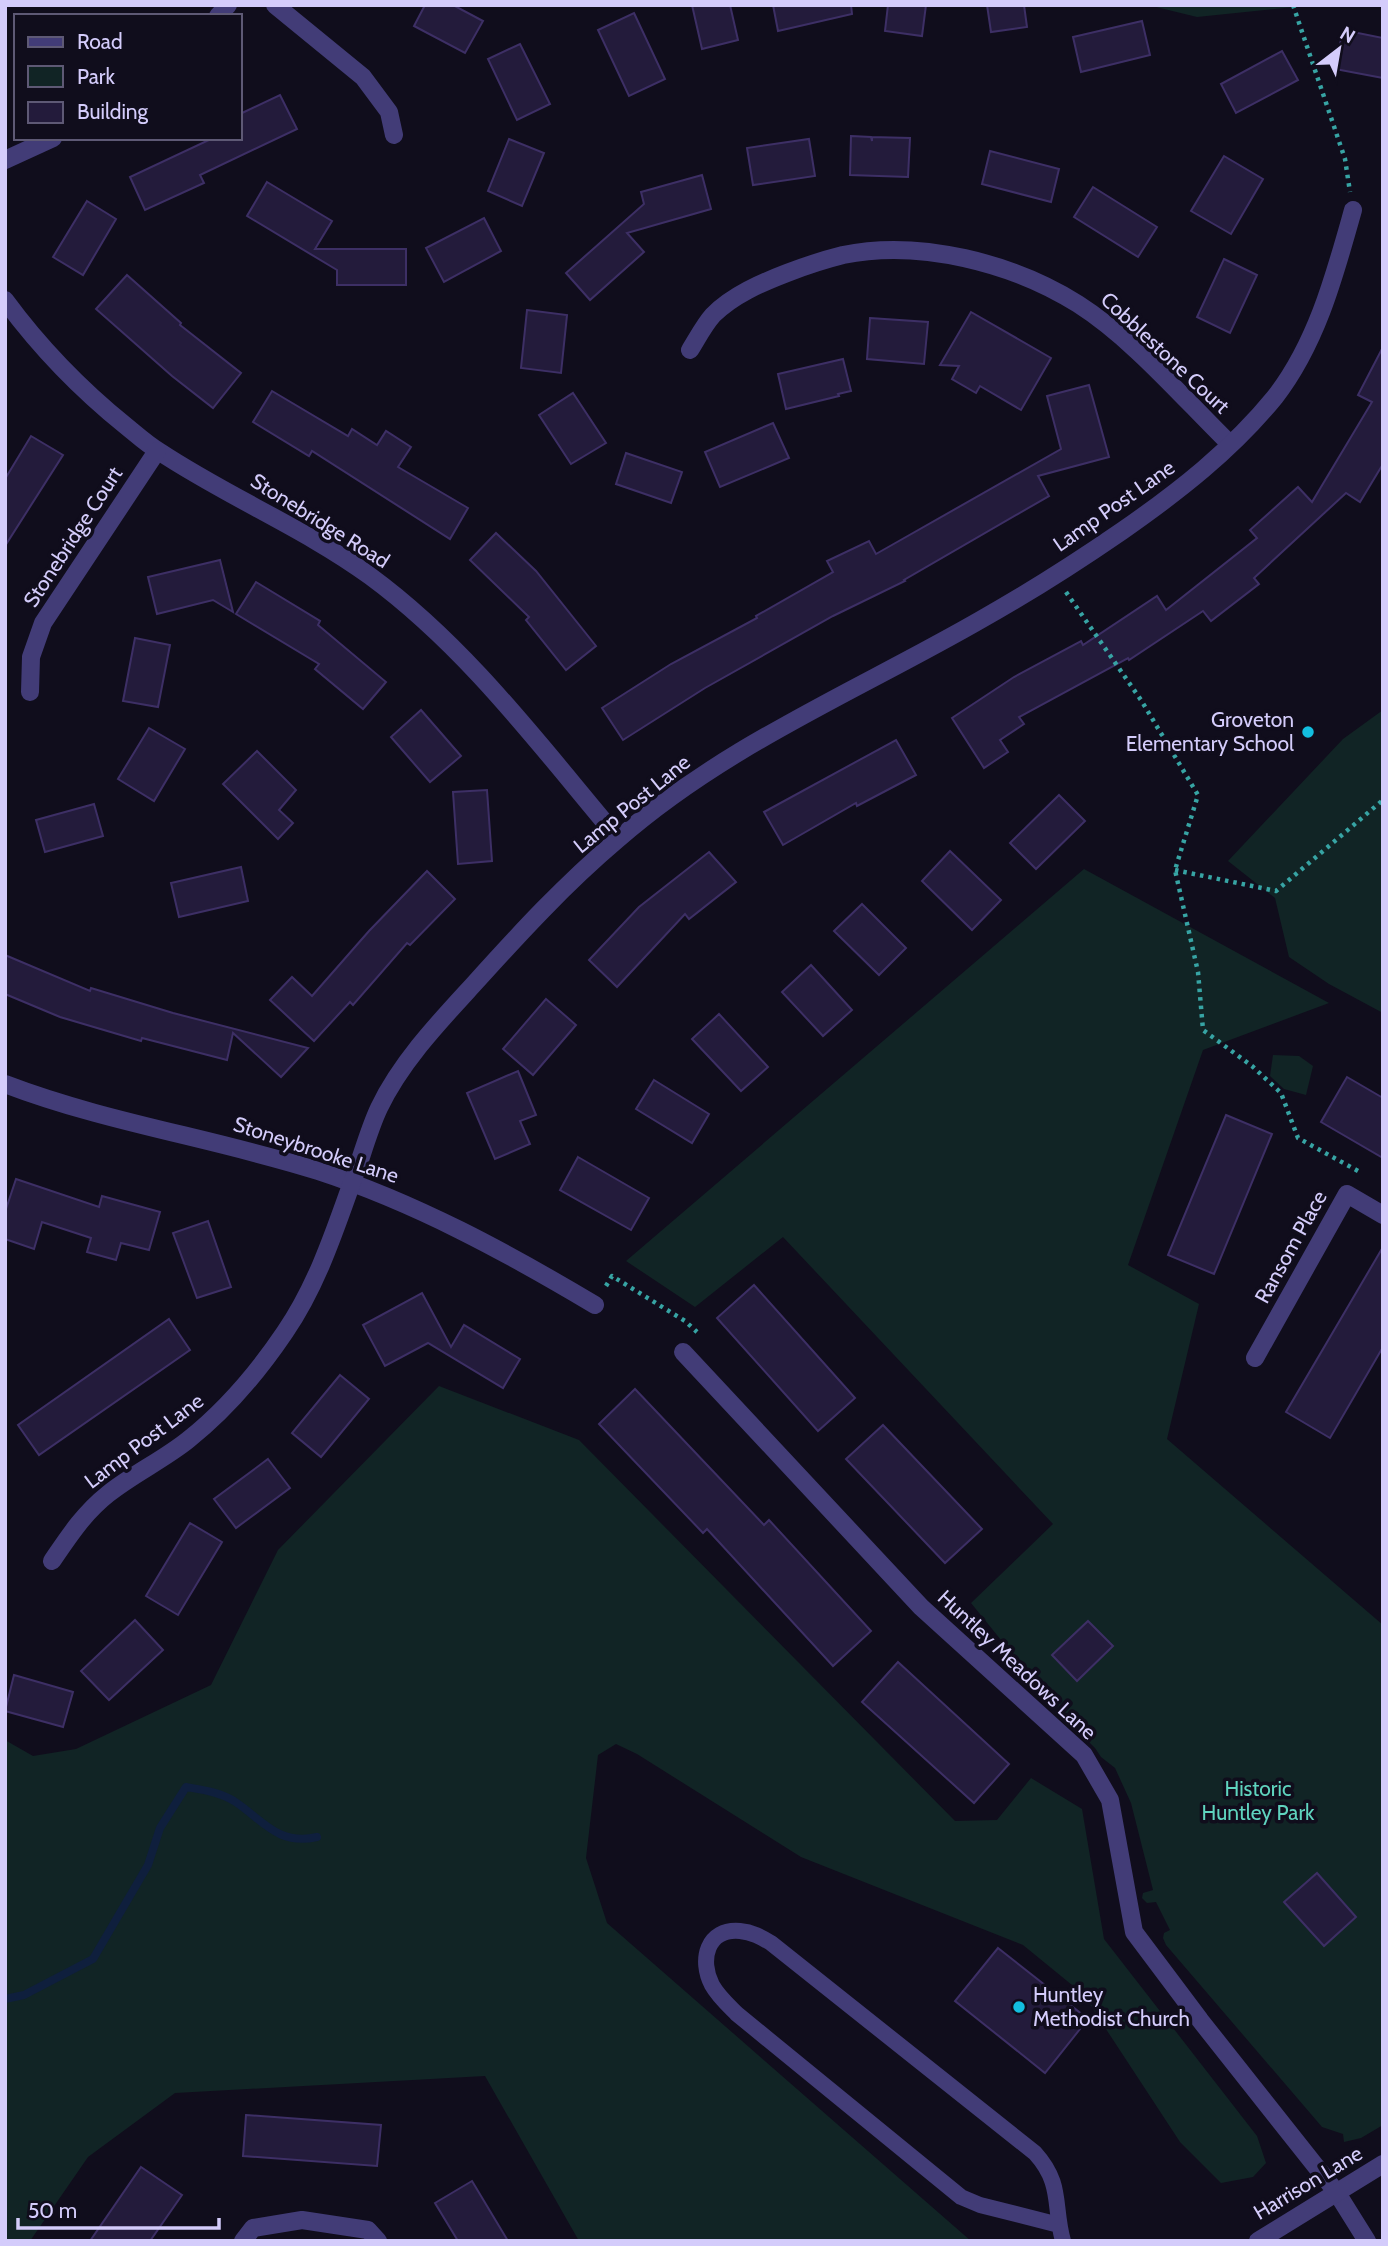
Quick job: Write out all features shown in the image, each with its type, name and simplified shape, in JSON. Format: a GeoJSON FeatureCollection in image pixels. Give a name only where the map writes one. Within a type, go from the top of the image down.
{"type":"FeatureCollection","features":[{"type":"Feature","properties":{"kind":"street"},"geometry":{"type":"LineString","coordinates":[[275,5],[363,78],[389,112],[394,135]]}},
{"type":"Feature","properties":{"kind":"street"},"geometry":{"type":"LineString","coordinates":[[5,160],[49,140]]}},
{"type":"Feature","properties":{"kind":"street","name":"Lamp Post Lane"},"geometry":{"type":"LineString","coordinates":[[52,1561],[80,1519],[109,1493],[184,1443],[214,1419],[240,1392],[286,1330],[303,1302],[320,1267],[378,1110],[395,1079],[454,1005],[522,931],[618,838],[700,777],[772,731],[983,619],[1182,490],[1276,395],[1303,352],[1330,289],[1353,210]]}},
{"type":"Feature","properties":{"kind":"street","name":"Cobblestone Court"},"geometry":{"type":"LineString","coordinates":[[690,350],[712,316],[739,295],[815,262],[882,251],[931,253],[978,261],[1035,280],[1098,317],[1230,444]]}},
{"type":"Feature","properties":{"kind":"street","name":"Stonebridge Road"},"geometry":{"type":"LineString","coordinates":[[5,300],[74,382],[157,451],[325,546],[404,603],[480,676],[618,838]]}},
{"type":"Feature","properties":{"kind":"street","name":"Stonebridge Court"},"geometry":{"type":"LineString","coordinates":[[30,692],[31,657],[43,622],[157,451]]}},
{"type":"Feature","properties":{"kind":"street","name":"Stoneybrooke Lane"},"geometry":{"type":"LineString","coordinates":[[5,1084],[56,1104],[122,1122],[234,1146],[320,1172],[411,1205],[472,1235],[595,1305]]}},
{"type":"Feature","properties":{"kind":"street","name":"Ransom Place"},"geometry":{"type":"LineString","coordinates":[[1255,1358],[1347,1194],[1383,1215]]}},
{"type":"Feature","properties":{"kind":"street","name":"Huntley Meadows Lane"},"geometry":{"type":"LineString","coordinates":[[682,1352],[921,1607],[1084,1755],[1110,1800],[1134,1933],[1337,2193],[1367,2241]]}},
{"type":"Feature","properties":{"kind":"street","name":"Harrison Lane"},"geometry":{"type":"LineString","coordinates":[[1258,2241],[1383,2164]]}},
{"type":"Feature","properties":{"kind":"street"},"geometry":{"type":"LineString","coordinates":[[243,2241],[253,2228],[302,2220],[368,2230],[378,2241]]}},
{"type":"Feature","properties":{"kind":"lane"},"geometry":{"type":"LineString","coordinates":[[737,1931],[754,1934],[771,1942],[1035,2153],[1055,2183],[1061,2233],[961,2197],[737,2014],[712,1985],[706,1967],[706,1953],[713,1940],[737,1931]]}},
{"type":"Feature","properties":{"kind":"path"},"geometry":{"type":"LineString","coordinates":[[1293,5],[1345,159],[1353,210]]}},
{"type":"Feature","properties":{"kind":"path"},"geometry":{"type":"LineString","coordinates":[[1055,574],[1142,700],[1198,794],[1175,870],[1198,972],[1203,1030],[1252,1066],[1281,1093],[1298,1138],[1359,1171],[1347,1194]]}},
{"type":"Feature","properties":{"kind":"path"},"geometry":{"type":"LineString","coordinates":[[1175,870],[1276,891],[1383,800]]}},
{"type":"Feature","properties":{"kind":"path"},"geometry":{"type":"LineString","coordinates":[[595,1305],[612,1276],[685,1321],[699,1334],[682,1352]]}},
{"type":"Feature","properties":{"kind":"green space"},"geometry":{"type":"Polygon","coordinates":[[[1148,5],[1313,5],[1197,17],[1148,5]]]}},
{"type":"Feature","properties":{"kind":"green space"},"geometry":{"type":"Polygon","coordinates":[[[1383,710],[1383,1013],[1329,984],[1289,957],[1275,898],[1228,861],[1343,739],[1383,710]]]}},
{"type":"Feature","properties":{"kind":"green space","name":"Historic Huntley Park"},"geometry":{"type":"Polygon","coordinates":[[[1084,869],[1329,1003],[1203,1050],[1128,1265],[1199,1304],[1167,1439],[1383,1625],[1383,2125],[1361,2138],[1344,2142],[1343,2134],[1322,2127],[1166,1945],[1164,1933],[1170,1930],[1156,1902],[1147,1903],[1142,1898],[1143,1893],[1153,1890],[1131,1803],[1115,1768],[1007,1661],[1014,1656],[971,1603],[1053,1524],[783,1237],[695,1307],[626,1261],[1084,869]]]}},
{"type":"Feature","properties":{"kind":"green space"},"geometry":{"type":"Polygon","coordinates":[[[1273,1055],[1299,1056],[1313,1066],[1306,1095],[1284,1089],[1270,1076],[1273,1055]]]}},
{"type":"Feature","properties":{"kind":"green space"},"geometry":{"type":"Polygon","coordinates":[[[439,1386],[579,1440],[955,1821],[997,1820],[1031,1778],[1082,1809],[1104,1939],[1257,2136],[1266,2163],[1253,2177],[1221,2183],[1180,2142],[1083,1994],[1023,1945],[801,1857],[637,1754],[616,1744],[598,1755],[586,1858],[607,1923],[971,2241],[579,2241],[485,2076],[175,2093],[88,2157],[30,2241],[5,2241],[5,1740],[33,1756],[76,1749],[211,1685],[278,1550],[439,1386]]]}},
{"type":"Feature","properties":{"kind":"building"},"geometry":{"type":"Polygon","coordinates":[[[425,5],[453,5],[483,21],[465,53],[414,26],[425,5]]]}},
{"type":"Feature","properties":{"kind":"building"},"geometry":{"type":"Polygon","coordinates":[[[692,5],[730,5],[738,40],[702,49],[692,5]]]}},
{"type":"Feature","properties":{"kind":"building"},"geometry":{"type":"Polygon","coordinates":[[[773,5],[851,5],[852,14],[778,31],[773,5]]]}},
{"type":"Feature","properties":{"kind":"building"},"geometry":{"type":"Polygon","coordinates":[[[888,5],[926,5],[922,36],[885,31],[888,5]]]}},
{"type":"Feature","properties":{"kind":"building"},"geometry":{"type":"Polygon","coordinates":[[[987,5],[1024,5],[1027,27],[991,32],[987,5]]]}},
{"type":"Feature","properties":{"kind":"building"},"geometry":{"type":"Polygon","coordinates":[[[634,13],[665,79],[629,96],[598,30],[634,13]]]}},
{"type":"Feature","properties":{"kind":"building"},"geometry":{"type":"Polygon","coordinates":[[[1142,21],[1150,55],[1081,72],[1073,37],[1142,21]]]}},
{"type":"Feature","properties":{"kind":"building"},"geometry":{"type":"Polygon","coordinates":[[[1343,30],[1383,38],[1383,78],[1335,69],[1343,30]]]}},
{"type":"Feature","properties":{"kind":"building"},"geometry":{"type":"Polygon","coordinates":[[[520,44],[550,104],[517,120],[488,59],[520,44]]]}},
{"type":"Feature","properties":{"kind":"building"},"geometry":{"type":"Polygon","coordinates":[[[1282,51],[1298,80],[1236,113],[1221,84],[1282,51]]]}},
{"type":"Feature","properties":{"kind":"building"},"geometry":{"type":"Polygon","coordinates":[[[280,95],[297,129],[200,175],[204,183],[145,210],[130,177],[209,140],[242,140],[242,113],[280,95]]]}},
{"type":"Feature","properties":{"kind":"building"},"geometry":{"type":"Polygon","coordinates":[[[851,136],[871,137],[872,141],[872,137],[910,138],[908,177],[850,175],[851,136]]]}},
{"type":"Feature","properties":{"kind":"building"},"geometry":{"type":"Polygon","coordinates":[[[509,139],[544,153],[522,206],[488,191],[509,139]]]}},
{"type":"Feature","properties":{"kind":"building"},"geometry":{"type":"Polygon","coordinates":[[[809,139],[815,176],[753,185],[747,148],[809,139]]]}},
{"type":"Feature","properties":{"kind":"building"},"geometry":{"type":"Polygon","coordinates":[[[990,151],[1059,169],[1051,202],[982,184],[990,151]]]}},
{"type":"Feature","properties":{"kind":"building"},"geometry":{"type":"Polygon","coordinates":[[[1224,156],[1263,179],[1231,234],[1191,211],[1224,156]]]}},
{"type":"Feature","properties":{"kind":"building"},"geometry":{"type":"Polygon","coordinates":[[[702,175],[711,209],[627,233],[644,252],[590,300],[566,273],[644,204],[641,192],[702,175]]]}},
{"type":"Feature","properties":{"kind":"building"},"geometry":{"type":"Polygon","coordinates":[[[267,182],[332,221],[315,249],[406,249],[406,285],[337,285],[337,270],[247,216],[267,182]]]}},
{"type":"Feature","properties":{"kind":"building"},"geometry":{"type":"Polygon","coordinates":[[[1093,187],[1157,227],[1138,257],[1074,217],[1093,187]]]}},
{"type":"Feature","properties":{"kind":"building"},"geometry":{"type":"Polygon","coordinates":[[[87,201],[116,219],[83,275],[53,257],[87,201]]]}},
{"type":"Feature","properties":{"kind":"building"},"geometry":{"type":"Polygon","coordinates":[[[484,218],[501,251],[444,282],[426,248],[484,218]]]}},
{"type":"Feature","properties":{"kind":"building"},"geometry":{"type":"Polygon","coordinates":[[[1224,259],[1257,275],[1230,333],[1197,317],[1224,259]]]}},
{"type":"Feature","properties":{"kind":"building"},"geometry":{"type":"Polygon","coordinates":[[[127,275],[181,323],[180,325],[241,373],[213,408],[96,309],[127,275]]]}},
{"type":"Feature","properties":{"kind":"building"},"geometry":{"type":"Polygon","coordinates":[[[527,310],[567,315],[561,373],[521,368],[527,310]]]}},
{"type":"Feature","properties":{"kind":"building"},"geometry":{"type":"Polygon","coordinates":[[[971,312],[1051,358],[1021,410],[980,386],[976,393],[952,379],[959,366],[940,365],[971,312]]]}},
{"type":"Feature","properties":{"kind":"building"},"geometry":{"type":"Polygon","coordinates":[[[870,318],[928,322],[924,364],[867,359],[870,318]]]}},
{"type":"Feature","properties":{"kind":"building"},"geometry":{"type":"Polygon","coordinates":[[[1383,347],[1383,464],[1360,502],[1346,493],[1254,578],[1259,584],[1211,621],[1203,611],[1129,660],[1128,658],[1019,717],[1024,724],[1000,740],[1008,752],[984,768],[952,718],[1014,677],[1081,641],[1083,645],[1157,596],[1166,610],[1257,538],[1250,530],[1298,487],[1312,502],[1372,402],[1358,395],[1383,347]]]}},
{"type":"Feature","properties":{"kind":"building"},"geometry":{"type":"Polygon","coordinates":[[[843,359],[851,391],[786,409],[778,374],[843,359]]]}},
{"type":"Feature","properties":{"kind":"building"},"geometry":{"type":"Polygon","coordinates":[[[1089,385],[1109,457],[1038,476],[1049,496],[905,581],[833,616],[705,688],[623,740],[602,708],[671,664],[757,618],[756,616],[833,572],[827,561],[869,541],[876,554],[1061,449],[1047,396],[1089,385]]]}},
{"type":"Feature","properties":{"kind":"building"},"geometry":{"type":"Polygon","coordinates":[[[272,391],[348,436],[352,429],[377,445],[386,431],[411,447],[398,467],[468,508],[450,539],[312,451],[309,456],[253,422],[272,391]]]}},
{"type":"Feature","properties":{"kind":"building"},"geometry":{"type":"Polygon","coordinates":[[[573,393],[606,443],[571,464],[539,415],[573,393]]]}},
{"type":"Feature","properties":{"kind":"building"},"geometry":{"type":"Polygon","coordinates":[[[773,423],[789,458],[720,487],[705,452],[773,423]]]}},
{"type":"Feature","properties":{"kind":"building"},"geometry":{"type":"Polygon","coordinates":[[[31,436],[63,455],[5,546],[5,479],[31,436]]]}},
{"type":"Feature","properties":{"kind":"building"},"geometry":{"type":"Polygon","coordinates":[[[626,453],[682,472],[671,503],[616,484],[626,453]]]}},
{"type":"Feature","properties":{"kind":"building"},"geometry":{"type":"Polygon","coordinates":[[[496,533],[536,571],[596,646],[566,670],[526,620],[529,617],[470,560],[496,533]]]}},
{"type":"Feature","properties":{"kind":"building"},"geometry":{"type":"Polygon","coordinates":[[[220,560],[233,612],[213,600],[157,614],[148,577],[220,560]]]}},
{"type":"Feature","properties":{"kind":"building"},"geometry":{"type":"Polygon","coordinates":[[[256,582],[320,621],[318,625],[386,682],[363,709],[315,669],[319,664],[236,614],[256,582]]]}},
{"type":"Feature","properties":{"kind":"building"},"geometry":{"type":"Polygon","coordinates":[[[135,638],[170,645],[158,707],[123,701],[135,638]]]}},
{"type":"Feature","properties":{"kind":"building"},"geometry":{"type":"Polygon","coordinates":[[[421,710],[461,756],[430,782],[391,737],[421,710]]]}},
{"type":"Feature","properties":{"kind":"building"},"geometry":{"type":"Polygon","coordinates":[[[149,728],[185,749],[154,801],[118,779],[149,728]]]}},
{"type":"Feature","properties":{"kind":"building"},"geometry":{"type":"Polygon","coordinates":[[[896,740],[916,775],[857,806],[856,803],[783,845],[764,812],[896,740]]]}},
{"type":"Feature","properties":{"kind":"building"},"geometry":{"type":"Polygon","coordinates":[[[257,751],[296,790],[279,810],[293,823],[278,839],[223,784],[257,751]]]}},
{"type":"Feature","properties":{"kind":"building"},"geometry":{"type":"Polygon","coordinates":[[[487,790],[492,861],[458,864],[453,792],[487,790]]]}},
{"type":"Feature","properties":{"kind":"building"},"geometry":{"type":"Polygon","coordinates":[[[1059,795],[1085,821],[1036,869],[1010,843],[1059,795]]]}},
{"type":"Feature","properties":{"kind":"building"},"geometry":{"type":"Polygon","coordinates":[[[94,804],[103,836],[45,852],[36,820],[94,804]]]}},
{"type":"Feature","properties":{"kind":"building"},"geometry":{"type":"Polygon","coordinates":[[[950,851],[1001,900],[972,930],[922,881],[950,851]]]}},
{"type":"Feature","properties":{"kind":"building"},"geometry":{"type":"Polygon","coordinates":[[[709,852],[736,882],[689,919],[685,914],[617,987],[589,960],[639,907],[709,852]]]}},
{"type":"Feature","properties":{"kind":"building"},"geometry":{"type":"Polygon","coordinates":[[[241,867],[248,901],[179,917],[171,883],[241,867]]]}},
{"type":"Feature","properties":{"kind":"building"},"geometry":{"type":"Polygon","coordinates":[[[427,871],[455,899],[410,945],[407,943],[353,1005],[350,1002],[314,1041],[270,1000],[292,977],[312,996],[427,871]]]}},
{"type":"Feature","properties":{"kind":"building"},"geometry":{"type":"Polygon","coordinates":[[[862,904],[906,948],[879,975],[834,931],[862,904]]]}},
{"type":"Feature","properties":{"kind":"building"},"geometry":{"type":"Polygon","coordinates":[[[5,955],[90,991],[91,988],[173,1013],[308,1048],[281,1077],[233,1033],[227,1060],[142,1038],[141,1041],[60,1017],[5,994],[5,955]]]}},
{"type":"Feature","properties":{"kind":"building"},"geometry":{"type":"Polygon","coordinates":[[[811,965],[852,1010],[823,1036],[782,992],[811,965]]]}},
{"type":"Feature","properties":{"kind":"building"},"geometry":{"type":"Polygon","coordinates":[[[546,999],[576,1025],[533,1075],[503,1049],[546,999]]]}},
{"type":"Feature","properties":{"kind":"building"},"geometry":{"type":"Polygon","coordinates":[[[719,1014],[768,1067],[741,1091],[692,1039],[719,1014]]]}},
{"type":"Feature","properties":{"kind":"building"},"geometry":{"type":"Polygon","coordinates":[[[518,1071],[536,1115],[520,1121],[530,1144],[495,1159],[467,1093],[518,1071]]]}},
{"type":"Feature","properties":{"kind":"building"},"geometry":{"type":"Polygon","coordinates":[[[1347,1077],[1383,1098],[1383,1158],[1321,1122],[1347,1077]]]}},
{"type":"Feature","properties":{"kind":"building"},"geometry":{"type":"Polygon","coordinates":[[[654,1080],[709,1114],[692,1143],[636,1109],[654,1080]]]}},
{"type":"Feature","properties":{"kind":"building"},"geometry":{"type":"Polygon","coordinates":[[[1226,1115],[1272,1134],[1214,1274],[1168,1255],[1226,1115]]]}},
{"type":"Feature","properties":{"kind":"building"},"geometry":{"type":"Polygon","coordinates":[[[578,1157],[649,1198],[631,1230],[560,1190],[578,1157]]]}},
{"type":"Feature","properties":{"kind":"building"},"geometry":{"type":"Polygon","coordinates":[[[16,1179],[99,1207],[102,1196],[160,1212],[149,1250],[121,1243],[116,1260],[87,1252],[91,1238],[42,1222],[34,1249],[5,1239],[5,1212],[16,1179]]]}},
{"type":"Feature","properties":{"kind":"building"},"geometry":{"type":"Polygon","coordinates":[[[208,1221],[231,1287],[197,1298],[173,1233],[208,1221]]]}},
{"type":"Feature","properties":{"kind":"building"},"geometry":{"type":"Polygon","coordinates":[[[1383,1247],[1383,1347],[1330,1438],[1286,1412],[1383,1247]]]}},
{"type":"Feature","properties":{"kind":"building"},"geometry":{"type":"Polygon","coordinates":[[[754,1285],[855,1398],[818,1431],[717,1318],[754,1285]]]}},
{"type":"Feature","properties":{"kind":"building"},"geometry":{"type":"Polygon","coordinates":[[[422,1293],[451,1347],[464,1325],[520,1359],[503,1388],[428,1343],[385,1366],[363,1325],[422,1293]]]}},
{"type":"Feature","properties":{"kind":"building"},"geometry":{"type":"Polygon","coordinates":[[[169,1319],[190,1350],[39,1455],[18,1425],[169,1319]]]}},
{"type":"Feature","properties":{"kind":"building"},"geometry":{"type":"Polygon","coordinates":[[[340,1375],[369,1399],[321,1457],[292,1433],[340,1375]]]}},
{"type":"Feature","properties":{"kind":"building"},"geometry":{"type":"Polygon","coordinates":[[[635,1389],[764,1525],[769,1520],[871,1631],[833,1666],[707,1529],[703,1533],[599,1424],[635,1389]]]}},
{"type":"Feature","properties":{"kind":"building"},"geometry":{"type":"Polygon","coordinates":[[[883,1425],[982,1529],[945,1563],[846,1459],[883,1425]]]}},
{"type":"Feature","properties":{"kind":"building"},"geometry":{"type":"Polygon","coordinates":[[[268,1459],[290,1488],[236,1528],[214,1499],[268,1459]]]}},
{"type":"Feature","properties":{"kind":"building"},"geometry":{"type":"Polygon","coordinates":[[[190,1523],[222,1542],[178,1615],[146,1596],[190,1523]]]}},
{"type":"Feature","properties":{"kind":"building"},"geometry":{"type":"Polygon","coordinates":[[[135,1620],[163,1650],[109,1700],[81,1671],[135,1620]]]}},
{"type":"Feature","properties":{"kind":"building"},"geometry":{"type":"Polygon","coordinates":[[[1088,1621],[1113,1646],[1077,1681],[1052,1655],[1088,1621]]]}},
{"type":"Feature","properties":{"kind":"building"},"geometry":{"type":"Polygon","coordinates":[[[898,1662],[1009,1764],[974,1803],[862,1702],[898,1662]]]}},
{"type":"Feature","properties":{"kind":"building"},"geometry":{"type":"Polygon","coordinates":[[[14,1675],[73,1692],[63,1727],[5,1711],[14,1675]]]}},
{"type":"Feature","properties":{"kind":"building"},"geometry":{"type":"Polygon","coordinates":[[[1317,1873],[1356,1917],[1324,1946],[1284,1902],[1317,1873]]]}},
{"type":"Feature","properties":{"kind":"building"},"geometry":{"type":"Polygon","coordinates":[[[998,1948],[1088,2019],[1045,2073],[955,2001],[998,1948]]]}},
{"type":"Feature","properties":{"kind":"building"},"geometry":{"type":"Polygon","coordinates":[[[246,2115],[381,2125],[377,2166],[243,2156],[246,2115]]]}},
{"type":"Feature","properties":{"kind":"building"},"geometry":{"type":"Polygon","coordinates":[[[141,2167],[182,2195],[150,2241],[90,2241],[141,2167]]]}},
{"type":"Feature","properties":{"kind":"building"},"geometry":{"type":"Polygon","coordinates":[[[472,2181],[508,2241],[458,2241],[435,2203],[472,2181]]]}},
{"type":"Feature","properties":{"kind":"waterway"},"geometry":{"type":"LineString","coordinates":[[5,1999],[24,1995],[93,1959],[148,1865],[160,1828],[186,1787],[228,1798],[271,1829],[291,1838],[317,1837]]}},
{"type":"Feature","properties":{"kind":"place","name":"Groveton Elementary School"},"geometry":{"type":"Point","coordinates":[1308,732]}},
{"type":"Feature","properties":{"kind":"place","name":"Huntley Methodist Church"},"geometry":{"type":"Point","coordinates":[1019,2007]}}]}
